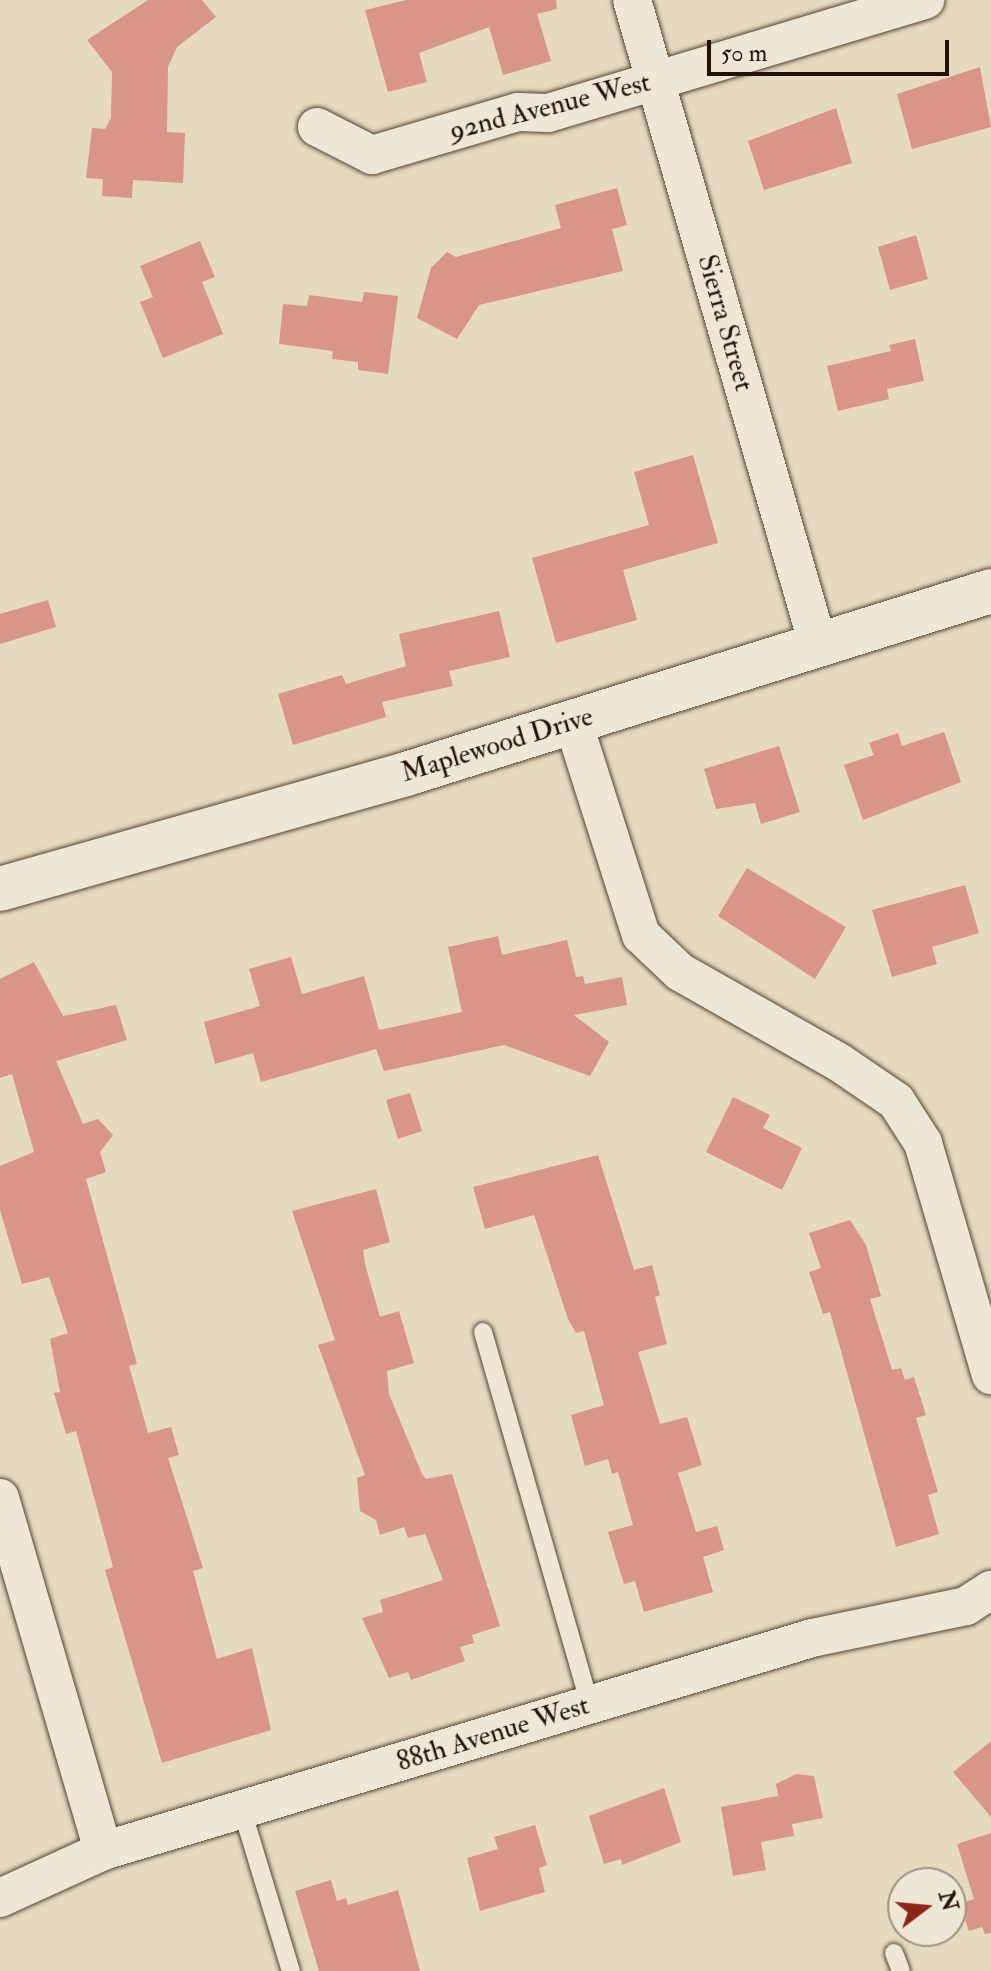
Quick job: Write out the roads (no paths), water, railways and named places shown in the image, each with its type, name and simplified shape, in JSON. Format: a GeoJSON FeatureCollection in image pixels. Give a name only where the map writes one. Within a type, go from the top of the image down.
{"type":"FeatureCollection","features":[{"type":"Feature","properties":{"kind":"street","name":"Sierra Street"},"geometry":{"type":"LineString","coordinates":[[632,0],[818,645]]}},
{"type":"Feature","properties":{"kind":"street","name":"92nd Avenue West"},"geometry":{"type":"LineString","coordinates":[[317,127],[372,155],[518,112],[548,113],[925,0]]}},
{"type":"Feature","properties":{"kind":"street","name":"Maplewood Drive"},"geometry":{"type":"LineString","coordinates":[[0,889],[573,722],[991,591]]}},
{"type":"Feature","properties":{"kind":"street"},"geometry":{"type":"LineString","coordinates":[[573,722],[641,935],[680,972],[896,1101],[923,1143],[991,1375]]}},
{"type":"Feature","properties":{"kind":"street"},"geometry":{"type":"LineString","coordinates":[[0,1498],[103,1851]]}},
{"type":"Feature","properties":{"kind":"street","name":"88th Avenue West"},"geometry":{"type":"LineString","coordinates":[[0,1898],[103,1851],[812,1638],[966,1606],[991,1590]]}},
{"type":"Feature","properties":{"kind":"lane"},"geometry":{"type":"LineString","coordinates":[[483,1332],[590,1705]]}},
{"type":"Feature","properties":{"kind":"lane"},"geometry":{"type":"LineString","coordinates":[[242,1810],[291,1971]]}},
{"type":"Feature","properties":{"kind":"lane"},"geometry":{"type":"LineString","coordinates":[[894,1953],[901,1971]]}}]}
